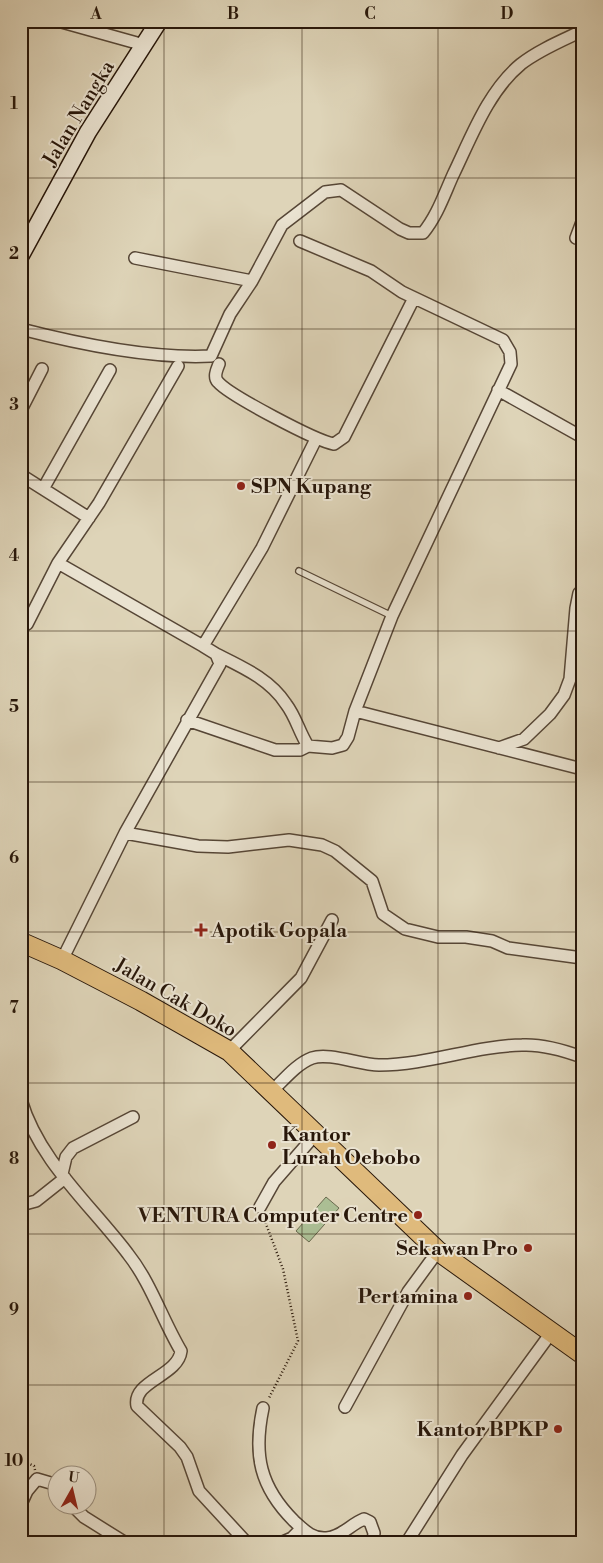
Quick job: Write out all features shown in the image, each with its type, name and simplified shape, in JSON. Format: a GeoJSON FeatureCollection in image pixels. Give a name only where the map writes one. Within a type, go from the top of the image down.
{"type":"FeatureCollection","features":[{"type":"Feature","properties":{"kind":"main road","name":"Jalan Cak Doko"},"geometry":{"type":"LineString","coordinates":[[21,942],[62,960],[141,1001],[229,1051],[438,1251],[550,1333],[582,1354]]}},
{"type":"Feature","properties":{"kind":"street"},"geometry":{"type":"LineString","coordinates":[[58,21],[144,45]]}},
{"type":"Feature","properties":{"kind":"street","name":"Jalan Nangka"},"geometry":{"type":"LineString","coordinates":[[21,255],[88,132],[159,21]]}},
{"type":"Feature","properties":{"kind":"street"},"geometry":{"type":"LineString","coordinates":[[21,329],[60,339],[180,358],[211,356],[230,314],[252,281],[282,225],[308,204],[332,190],[341,190],[409,233],[423,233],[442,202],[483,112],[506,80],[520,66],[538,53],[582,31]]}},
{"type":"Feature","properties":{"kind":"street"},"geometry":{"type":"LineString","coordinates":[[576,238],[582,222]]}},
{"type":"Feature","properties":{"kind":"street"},"geometry":{"type":"LineString","coordinates":[[188,720],[275,750],[300,750],[308,746],[332,748],[343,745],[348,737],[355,711],[392,616],[511,364],[510,352],[502,340],[414,298],[371,271],[300,241]]}},
{"type":"Feature","properties":{"kind":"street"},"geometry":{"type":"LineString","coordinates":[[135,258],[252,281]]}},
{"type":"Feature","properties":{"kind":"street"},"geometry":{"type":"LineString","coordinates":[[219,364],[215,376],[217,382],[316,439],[334,444],[344,437],[414,298]]}},
{"type":"Feature","properties":{"kind":"street"},"geometry":{"type":"LineString","coordinates":[[23,626],[58,563],[89,518],[178,366]]}},
{"type":"Feature","properties":{"kind":"street"},"geometry":{"type":"LineString","coordinates":[[21,410],[42,369]]}},
{"type":"Feature","properties":{"kind":"street"},"geometry":{"type":"LineString","coordinates":[[43,488],[110,370]]}},
{"type":"Feature","properties":{"kind":"street"},"geometry":{"type":"LineString","coordinates":[[498,390],[582,437]]}},
{"type":"Feature","properties":{"kind":"street"},"geometry":{"type":"LineString","coordinates":[[203,646],[262,548],[316,439]]}},
{"type":"Feature","properties":{"kind":"street"},"geometry":{"type":"LineString","coordinates":[[21,475],[89,518]]}},
{"type":"Feature","properties":{"kind":"street"},"geometry":{"type":"LineString","coordinates":[[58,563],[216,654],[255,674],[287,704],[308,746]]}},
{"type":"Feature","properties":{"kind":"street"},"geometry":{"type":"LineString","coordinates":[[499,748],[524,739],[550,714],[564,695],[570,679],[576,608],[579,593],[582,591]]}},
{"type":"Feature","properties":{"kind":"street"},"geometry":{"type":"LineString","coordinates":[[62,960],[125,833],[218,669],[220,664],[216,654]]}},
{"type":"Feature","properties":{"kind":"street"},"geometry":{"type":"LineString","coordinates":[[355,711],[582,769]]}},
{"type":"Feature","properties":{"kind":"street"},"geometry":{"type":"LineString","coordinates":[[125,833],[198,846],[228,847],[289,840],[322,845],[335,851],[372,882],[383,914],[405,928],[438,937],[475,938],[492,941],[508,948],[582,958]]}},
{"type":"Feature","properties":{"kind":"street"},"geometry":{"type":"LineString","coordinates":[[229,1051],[300,978],[332,920]]}},
{"type":"Feature","properties":{"kind":"street"},"geometry":{"type":"LineString","coordinates":[[271,1092],[299,1066],[311,1058],[320,1056],[359,1063],[393,1065],[524,1045],[562,1050],[582,1057]]}},
{"type":"Feature","properties":{"kind":"street"},"geometry":{"type":"LineString","coordinates":[[21,1100],[27,1120],[64,1176],[129,1254],[151,1291],[170,1333],[181,1351],[177,1363],[140,1391],[136,1399],[137,1406],[180,1447],[187,1457],[198,1491],[246,1542]]}},
{"type":"Feature","properties":{"kind":"street"},"geometry":{"type":"LineString","coordinates":[[21,1205],[36,1201],[64,1176],[66,1157],[73,1148],[133,1117]]}},
{"type":"Feature","properties":{"kind":"street"},"geometry":{"type":"LineString","coordinates":[[260,1207],[274,1182],[315,1135]]}},
{"type":"Feature","properties":{"kind":"street"},"geometry":{"type":"LineString","coordinates":[[345,1407],[408,1292],[438,1251]]}},
{"type":"Feature","properties":{"kind":"street"},"geometry":{"type":"LineString","coordinates":[[407,1542],[462,1455],[550,1333]]}},
{"type":"Feature","properties":{"kind":"street"},"geometry":{"type":"LineString","coordinates":[[263,1408],[259,1445],[264,1479],[279,1506],[312,1537],[328,1538],[340,1534],[353,1523],[364,1520],[370,1522],[374,1533],[374,1542]]}},
{"type":"Feature","properties":{"kind":"street"},"geometry":{"type":"LineString","coordinates":[[21,1504],[26,1491],[37,1478],[48,1482]]}},
{"type":"Feature","properties":{"kind":"street"},"geometry":{"type":"LineString","coordinates":[[83,1516],[124,1542]]}},
{"type":"Feature","properties":{"kind":"street"},"geometry":{"type":"LineString","coordinates":[[283,1542],[292,1538],[302,1528]]}},
{"type":"Feature","properties":{"kind":"lane"},"geometry":{"type":"LineString","coordinates":[[299,572],[392,616]]}},
{"type":"Feature","properties":{"kind":"path"},"geometry":{"type":"LineString","coordinates":[[260,1207],[283,1269],[298,1341],[263,1408]]}},
{"type":"Feature","properties":{"kind":"green space"},"geometry":{"type":"Polygon","coordinates":[[[326,1197],[339,1208],[309,1242],[296,1231],[326,1197]]]}},
{"type":"Feature","properties":{"kind":"place","name":"SPN Kupang"},"geometry":{"type":"Point","coordinates":[241,486]}},
{"type":"Feature","properties":{"kind":"place","name":"Apotik Gopala"},"geometry":{"type":"Point","coordinates":[201,930]}},
{"type":"Feature","properties":{"kind":"place","name":"Kantor Lurah Oebobo"},"geometry":{"type":"Point","coordinates":[272,1145]}},
{"type":"Feature","properties":{"kind":"place","name":"VENTURA Computer Centre"},"geometry":{"type":"Point","coordinates":[418,1215]}},
{"type":"Feature","properties":{"kind":"place","name":"Sekawan Pro"},"geometry":{"type":"Point","coordinates":[528,1248]}},
{"type":"Feature","properties":{"kind":"place","name":"Pertamina"},"geometry":{"type":"Point","coordinates":[468,1296]}},
{"type":"Feature","properties":{"kind":"place","name":"Kantor BPKP"},"geometry":{"type":"Point","coordinates":[558,1429]}}]}
